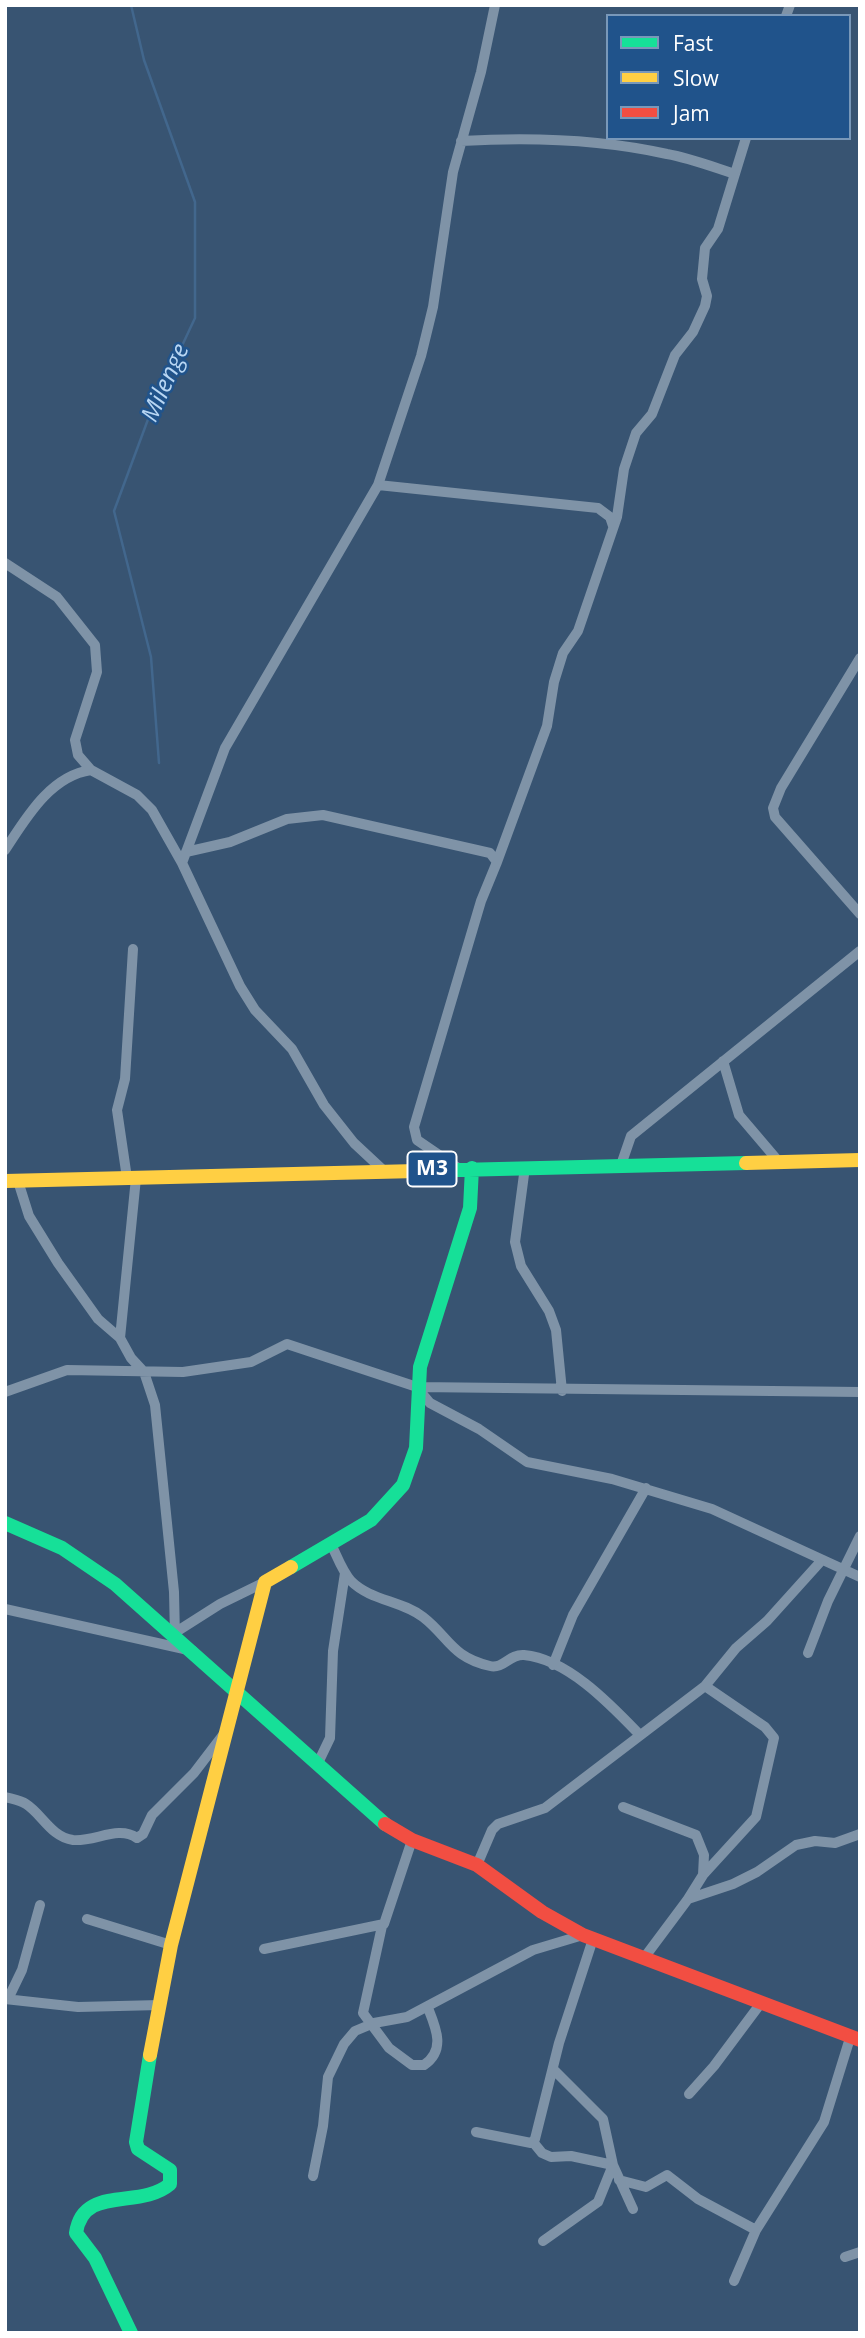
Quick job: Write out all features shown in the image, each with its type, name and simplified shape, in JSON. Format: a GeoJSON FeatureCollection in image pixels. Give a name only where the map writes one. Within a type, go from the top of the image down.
{"type":"FeatureCollection","features":[{"type":"Feature","properties":{"kind":"street"},"geometry":{"type":"LineString","coordinates":[[182,863],[225,748],[378,485],[421,356],[433,307],[446,207],[481,72],[495,5]]}},
{"type":"Feature","properties":{"kind":"street"},"geometry":{"type":"LineString","coordinates":[[461,141],[522,138],[595,143],[667,153],[735,174]]}},
{"type":"Feature","properties":{"kind":"street"},"geometry":{"type":"LineString","coordinates":[[176,1635],[220,1604],[264,1582],[371,1520],[404,1485],[416,1448],[419,1423],[417,1387],[424,1354],[470,1208],[465,1168],[417,1140],[414,1127],[469,938],[547,726],[554,682],[563,653],[578,631],[613,526],[624,469],[636,433],[652,414],[675,355],[693,332],[705,306],[707,296],[702,279],[705,248],[718,229],[745,140]]}},
{"type":"Feature","properties":{"kind":"street"},"geometry":{"type":"LineString","coordinates":[[378,485],[598,508],[605,511],[613,526]]}},
{"type":"Feature","properties":{"kind":"street"},"geometry":{"type":"LineString","coordinates":[[5,563],[57,597],[95,645],[97,672],[75,740],[78,755],[91,770],[136,795],[146,804],[182,863],[195,897],[255,1010],[292,1049],[324,1105],[354,1143],[383,1170]]}},
{"type":"Feature","properties":{"kind":"street"},"geometry":{"type":"LineString","coordinates":[[860,657],[781,788],[773,808],[775,817],[860,914]]}},
{"type":"Feature","properties":{"kind":"street"},"geometry":{"type":"LineString","coordinates":[[5,850],[52,788],[66,778],[91,770]]}},
{"type":"Feature","properties":{"kind":"street"},"geometry":{"type":"LineString","coordinates":[[186,852],[230,842],[287,819],[323,815],[484,850],[497,862]]}},
{"type":"Feature","properties":{"kind":"street"},"geometry":{"type":"LineString","coordinates":[[120,1338],[132,1178],[117,1110],[125,1079],[133,949]]}},
{"type":"Feature","properties":{"kind":"street"},"geometry":{"type":"LineString","coordinates":[[621,1165],[631,1136],[860,951]]}},
{"type":"Feature","properties":{"kind":"street"},"geometry":{"type":"LineString","coordinates":[[723,1061],[739,1115],[779,1163]]}},
{"type":"Feature","properties":{"kind":"street","name":"M3"},"geometry":{"type":"LineString","coordinates":[[12,1181],[860,1160]]}},
{"type":"Feature","properties":{"kind":"street"},"geometry":{"type":"LineString","coordinates":[[525,1167],[515,1242],[522,1266],[549,1311],[556,1330],[562,1391]]}},
{"type":"Feature","properties":{"kind":"street"},"geometry":{"type":"LineString","coordinates":[[12,1181],[29,1216],[58,1263],[98,1319],[120,1338],[144,1372],[155,1405],[176,1635]]}},
{"type":"Feature","properties":{"kind":"street"},"geometry":{"type":"LineString","coordinates":[[5,1392],[67,1370],[183,1373],[251,1362],[287,1344],[417,1387],[562,1391],[860,1392]]}},
{"type":"Feature","properties":{"kind":"street"},"geometry":{"type":"LineString","coordinates":[[417,1387],[430,1404],[479,1429],[527,1462],[646,1488],[712,1509],[860,1577]]}},
{"type":"Feature","properties":{"kind":"street"},"geometry":{"type":"LineString","coordinates":[[553,1665],[573,1615],[646,1488]]}},
{"type":"Feature","properties":{"kind":"street"},"geometry":{"type":"LineString","coordinates":[[5,1523],[62,1548],[91,1566],[176,1635],[382,1822],[412,1840],[477,1865],[542,1912],[588,1937],[855,2039],[824,2122],[756,2231],[734,2281]]}},
{"type":"Feature","properties":{"kind":"street"},"geometry":{"type":"LineString","coordinates":[[808,1653],[828,1601],[860,1536]]}},
{"type":"Feature","properties":{"kind":"street"},"geometry":{"type":"LineString","coordinates":[[331,1544],[345,1573],[368,1594],[422,1616],[456,1653],[492,1667],[500,1666],[511,1657],[525,1655],[553,1665],[583,1681],[640,1735]]}},
{"type":"Feature","properties":{"kind":"street"},"geometry":{"type":"LineString","coordinates":[[477,1865],[492,1830],[498,1824],[545,1808],[705,1686],[737,1648],[767,1621],[822,1560]]}},
{"type":"Feature","properties":{"kind":"street"},"geometry":{"type":"LineString","coordinates":[[317,1765],[330,1738],[332,1651],[345,1573]]}},
{"type":"Feature","properties":{"kind":"street"},"geometry":{"type":"LineString","coordinates":[[131,2333],[95,2258],[76,2233],[76,2226],[85,2210],[106,2201],[162,2193],[170,2184],[170,2170],[138,2149],[136,2142],[171,1945],[264,1582]]}},
{"type":"Feature","properties":{"kind":"street"},"geometry":{"type":"LineString","coordinates":[[5,1609],[193,1651]]}},
{"type":"Feature","properties":{"kind":"street"},"geometry":{"type":"LineString","coordinates":[[644,1958],[703,1875],[757,1817],[774,1738],[765,1727],[705,1686]]}},
{"type":"Feature","properties":{"kind":"street"},"geometry":{"type":"LineString","coordinates":[[5,1797],[24,1802],[49,1827],[66,1838],[94,1839],[124,1832],[137,1838],[143,1834],[152,1815],[194,1773],[223,1735]]}},
{"type":"Feature","properties":{"kind":"street"},"geometry":{"type":"LineString","coordinates":[[623,1807],[696,1835],[704,1855],[703,1875]]}},
{"type":"Feature","properties":{"kind":"street"},"geometry":{"type":"LineString","coordinates":[[688,1899],[746,1878],[772,1864],[796,1845],[815,1841],[835,1843],[860,1834]]}},
{"type":"Feature","properties":{"kind":"street"},"geometry":{"type":"LineString","coordinates":[[412,1840],[387,1920],[382,1926],[363,2004],[369,2024],[400,2056],[412,2064],[424,2065],[433,2057],[438,2045],[428,2008]]}},
{"type":"Feature","properties":{"kind":"street"},"geometry":{"type":"LineString","coordinates":[[40,1905],[22,1970],[7,1999],[69,2006],[160,2005]]}},
{"type":"Feature","properties":{"kind":"street"},"geometry":{"type":"LineString","coordinates":[[87,1919],[171,1945]]}},
{"type":"Feature","properties":{"kind":"street"},"geometry":{"type":"LineString","coordinates":[[264,1949],[382,1926]]}},
{"type":"Feature","properties":{"kind":"street"},"geometry":{"type":"LineString","coordinates":[[313,2176],[331,2067],[351,2035],[369,2024],[407,2017],[428,2008],[533,1950],[588,1937]]}},
{"type":"Feature","properties":{"kind":"street"},"geometry":{"type":"LineString","coordinates":[[533,2142],[588,1937]]}},
{"type":"Feature","properties":{"kind":"street"},"geometry":{"type":"LineString","coordinates":[[689,2094],[714,2066],[761,2003]]}},
{"type":"Feature","properties":{"kind":"street"},"geometry":{"type":"LineString","coordinates":[[554,2070],[603,2119],[613,2165],[633,2209]]}},
{"type":"Feature","properties":{"kind":"street"},"geometry":{"type":"LineString","coordinates":[[476,2132],[511,2141],[533,2142],[542,2153],[551,2157],[571,2156],[613,2165]]}},
{"type":"Feature","properties":{"kind":"street"},"geometry":{"type":"LineString","coordinates":[[543,2241],[598,2202],[613,2165]]}},
{"type":"Feature","properties":{"kind":"street"},"geometry":{"type":"LineString","coordinates":[[619,2179],[646,2187],[667,2175],[698,2199],[756,2231]]}},
{"type":"Feature","properties":{"kind":"street"},"geometry":{"type":"LineString","coordinates":[[845,2257],[860,2252]]}},
{"type":"Feature","properties":{"kind":"waterway","name":"Milenge"},"geometry":{"type":"LineString","coordinates":[[131,5],[144,60],[195,202],[195,318],[150,414],[114,511],[151,657],[159,763]]}},
{"type":"Feature","properties":{"kind":"traffic: fast"},"geometry":{"type":"LineString","coordinates":[[417,1171],[746,1163]]}},
{"type":"Feature","properties":{"kind":"traffic: fast"},"geometry":{"type":"LineString","coordinates":[[291,1567],[371,1520],[403,1485],[416,1448],[420,1367],[470,1208],[472,1168]]}},
{"type":"Feature","properties":{"kind":"traffic: fast"},"geometry":{"type":"LineString","coordinates":[[5,1523],[62,1548],[115,1584],[385,1824]]}},
{"type":"Feature","properties":{"kind":"traffic: fast"},"geometry":{"type":"LineString","coordinates":[[131,2333],[95,2258],[76,2233],[81,2218],[89,2208],[101,2203],[158,2192],[170,2184],[170,2170],[138,2149],[136,2142],[150,2055]]}},
{"type":"Feature","properties":{"kind":"traffic: slow"},"geometry":{"type":"LineString","coordinates":[[746,1163],[860,1160]]}},
{"type":"Feature","properties":{"kind":"traffic: slow"},"geometry":{"type":"LineString","coordinates":[[5,1181],[417,1171]]}},
{"type":"Feature","properties":{"kind":"traffic: slow"},"geometry":{"type":"LineString","coordinates":[[150,2055],[171,1945],[265,1582],[291,1567]]}},
{"type":"Feature","properties":{"kind":"traffic: jam"},"geometry":{"type":"LineString","coordinates":[[385,1824],[412,1840],[477,1865],[542,1912],[583,1935],[860,2040]]}}]}
